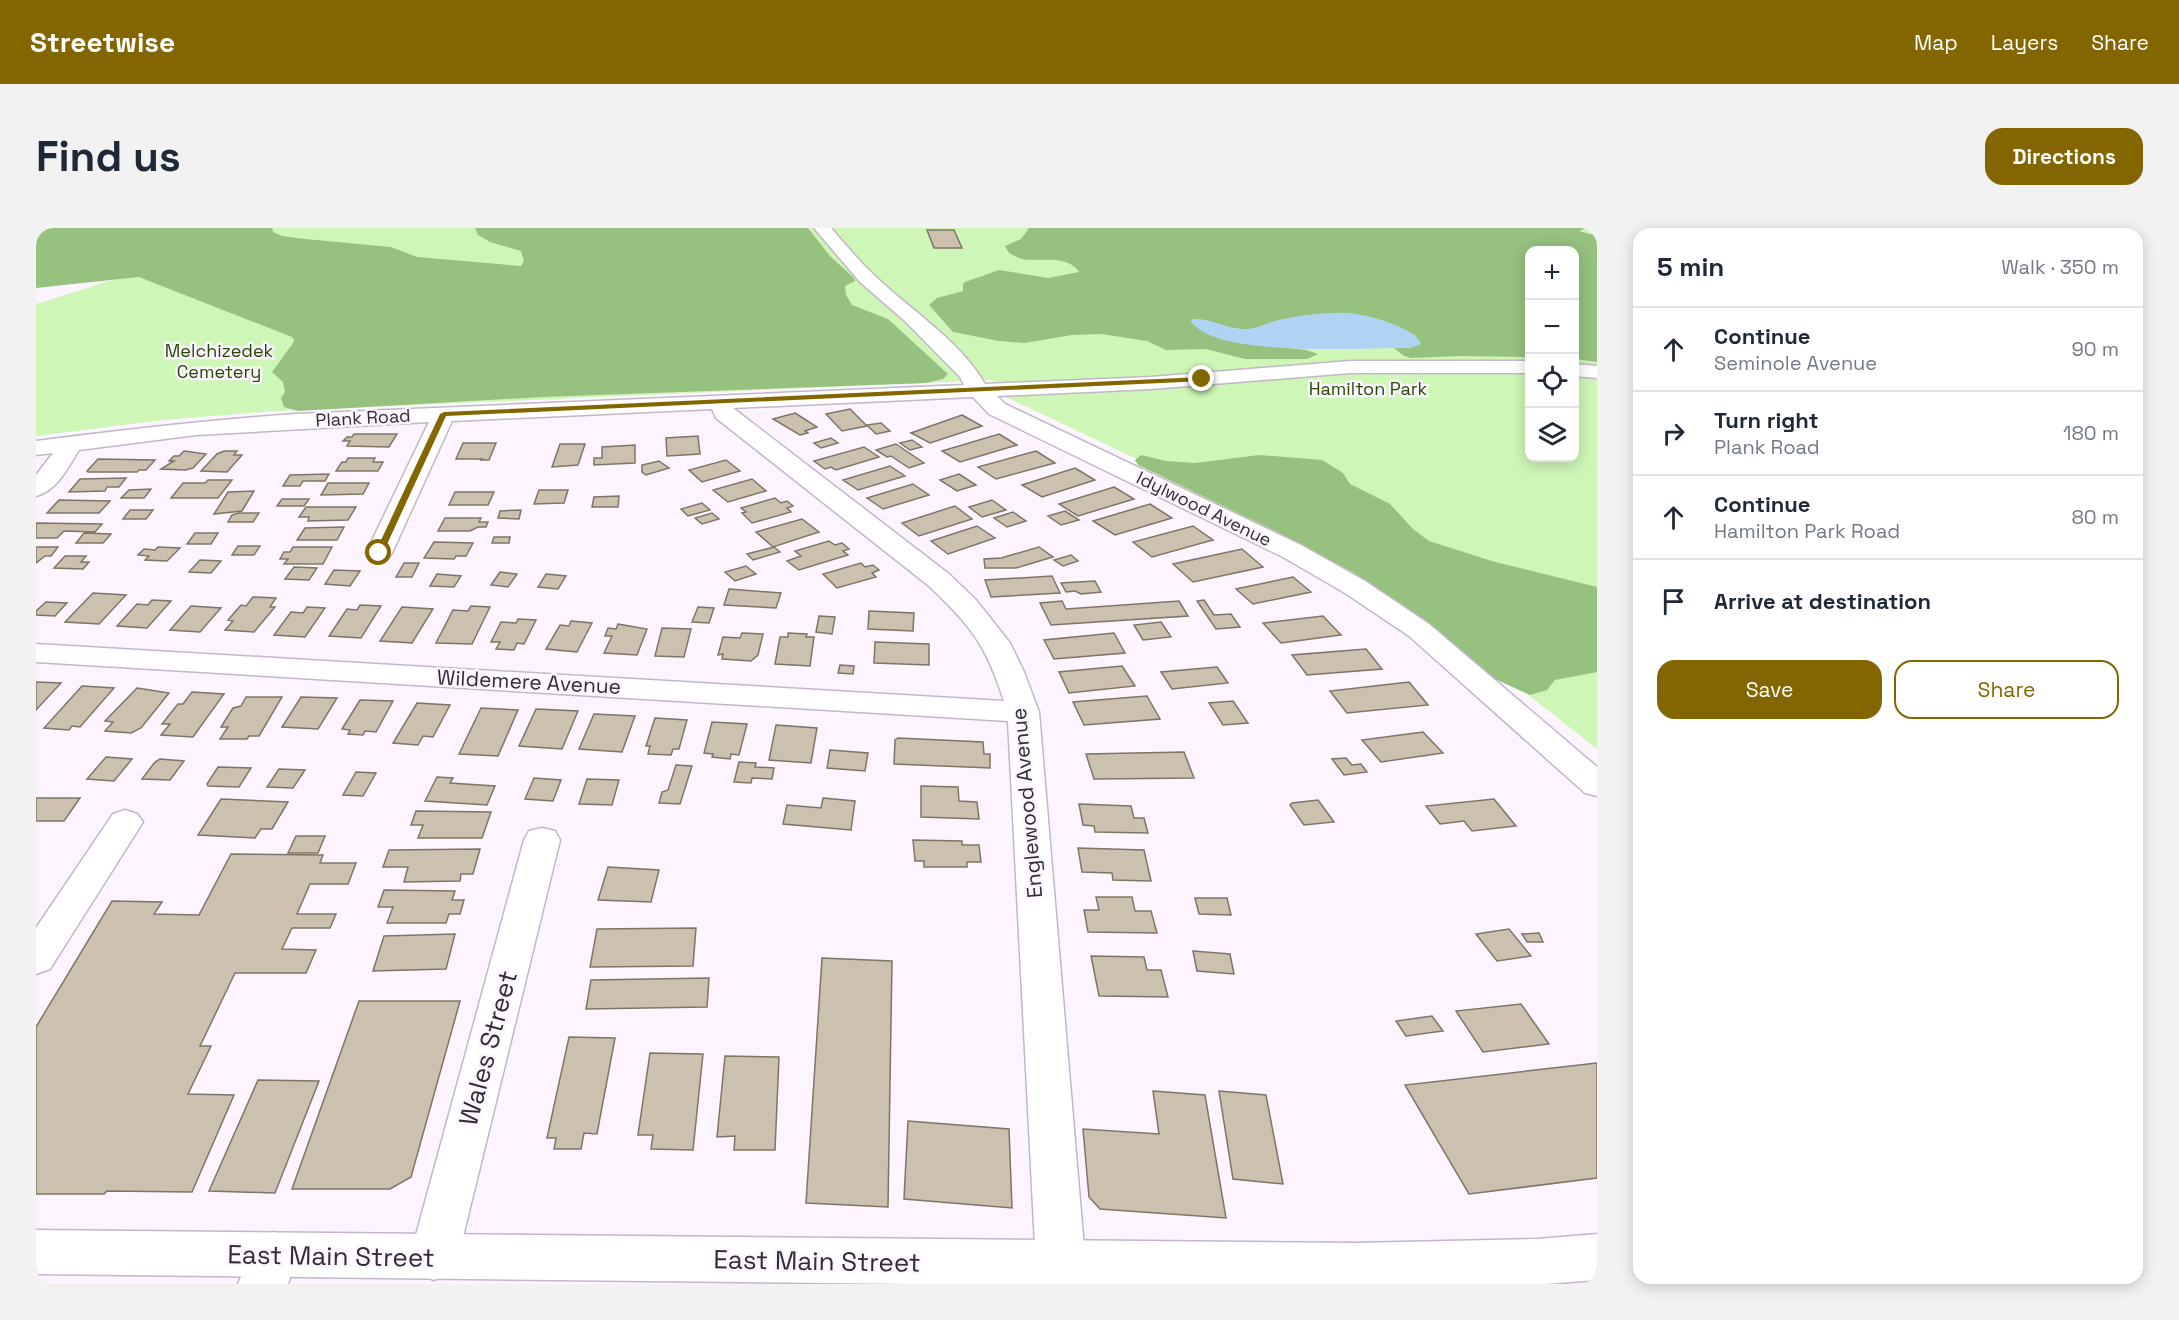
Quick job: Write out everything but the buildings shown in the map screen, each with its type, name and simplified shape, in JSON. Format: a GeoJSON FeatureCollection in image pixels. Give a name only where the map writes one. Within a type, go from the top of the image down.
{"type":"FeatureCollection","features":[{"type":"Feature","properties":{"kind":"street","name":"Idylwood Avenue"},"geometry":{"type":"LineString","coordinates":[[822,228],[866,278],[912,317],[969,374],[978,390],[997,409],[1292,551],[1355,587],[1419,630],[1597,785]]}},
{"type":"Feature","properties":{"kind":"street","name":"Plank Road"},"geometry":{"type":"LineString","coordinates":[[36,448],[229,425],[1170,382],[1359,366],[1525,368]]}},
{"type":"Feature","properties":{"kind":"street"},"geometry":{"type":"LineString","coordinates":[[1579,370],[1597,372]]}},
{"type":"Feature","properties":{"kind":"street","name":"Englewood Avenue"},"geometry":{"type":"LineString","coordinates":[[720,401],[724,412],[939,580],[966,605],[992,636],[1005,663],[1023,711],[1060,1274]]}},
{"type":"Feature","properties":{"kind":"street"},"geometry":{"type":"LineString","coordinates":[[379,553],[444,414]]}},
{"type":"Feature","properties":{"kind":"street"},"geometry":{"type":"LineString","coordinates":[[36,489],[52,473],[71,443]]}},
{"type":"Feature","properties":{"kind":"street","name":"Wildemere Avenue"},"geometry":{"type":"LineString","coordinates":[[36,653],[1023,711]]}},
{"type":"Feature","properties":{"kind":"street"},"geometry":{"type":"LineString","coordinates":[[36,959],[125,822]]}},
{"type":"Feature","properties":{"kind":"street","name":"Wales Street"},"geometry":{"type":"LineString","coordinates":[[434,1257],[542,840]]}},
{"type":"Feature","properties":{"kind":"street","name":"East Main Street"},"geometry":{"type":"LineString","coordinates":[[36,1252],[268,1270],[434,1257],[1060,1274],[1356,1266],[1545,1273],[1597,1257]]}},
{"type":"Feature","properties":{"kind":"green space"},"geometry":{"type":"Polygon","coordinates":[[[36,228],[272,228],[273,232],[282,236],[391,247],[417,257],[521,266],[524,261],[521,251],[490,242],[478,235],[475,228],[808,228],[830,256],[854,278],[855,281],[845,286],[846,295],[852,305],[888,319],[948,374],[943,379],[926,383],[542,397],[298,411],[284,407],[281,398],[285,392],[283,382],[272,372],[293,343],[292,337],[139,277],[36,288],[36,228]]]}},
{"type":"Feature","properties":{"kind":"green space","name":"Hamilton Park"},"geometry":{"type":"Polygon","coordinates":[[[134,228],[1597,228],[1597,749],[1408,600],[1246,511],[1006,397],[992,380],[275,411],[163,420],[36,436],[36,304],[109,281],[158,273],[134,228]]]}},
{"type":"Feature","properties":{"kind":"green space"},"geometry":{"type":"Polygon","coordinates":[[[1029,228],[1588,228],[1579,231],[1597,236],[1597,362],[1579,360],[1579,246],[1525,246],[1525,357],[1411,358],[1404,356],[1394,348],[1411,348],[1416,336],[1382,321],[1350,314],[1317,314],[1276,321],[1249,329],[1194,319],[1191,321],[1193,324],[1234,342],[1306,350],[1318,354],[1307,359],[1245,359],[1206,349],[1166,350],[1147,341],[1101,334],[1072,335],[1024,343],[999,341],[953,332],[929,305],[937,298],[963,291],[965,282],[999,270],[1048,278],[1079,272],[1074,266],[1061,261],[1022,259],[1009,253],[1005,246],[1021,239],[1029,228]]]}},
{"type":"Feature","properties":{"kind":"green space"},"geometry":{"type":"Polygon","coordinates":[[[1141,455],[1166,461],[1195,463],[1259,455],[1322,460],[1343,473],[1350,484],[1390,504],[1413,529],[1429,541],[1495,562],[1597,587],[1597,672],[1555,680],[1547,690],[1530,695],[1495,679],[1455,645],[1354,573],[1277,532],[1138,465],[1135,460],[1141,455]]]}},
{"type":"Feature","properties":{"kind":"water"},"geometry":{"type":"Polygon","coordinates":[[[1350,313],[1379,319],[1401,327],[1410,332],[1421,344],[1411,348],[1362,349],[1259,346],[1229,341],[1205,333],[1191,321],[1194,319],[1249,329],[1304,316],[1350,313]]]}},
{"type":"Feature","properties":{"kind":"route"},"geometry":{"type":"LineString","coordinates":[[379,553],[444,414],[1202,379]]}},
{"type":"Feature","properties":{"kind":"park label","name":"Melchizedek Cemetery"},"geometry":{"type":"Point","coordinates":[219,361]}}]}
